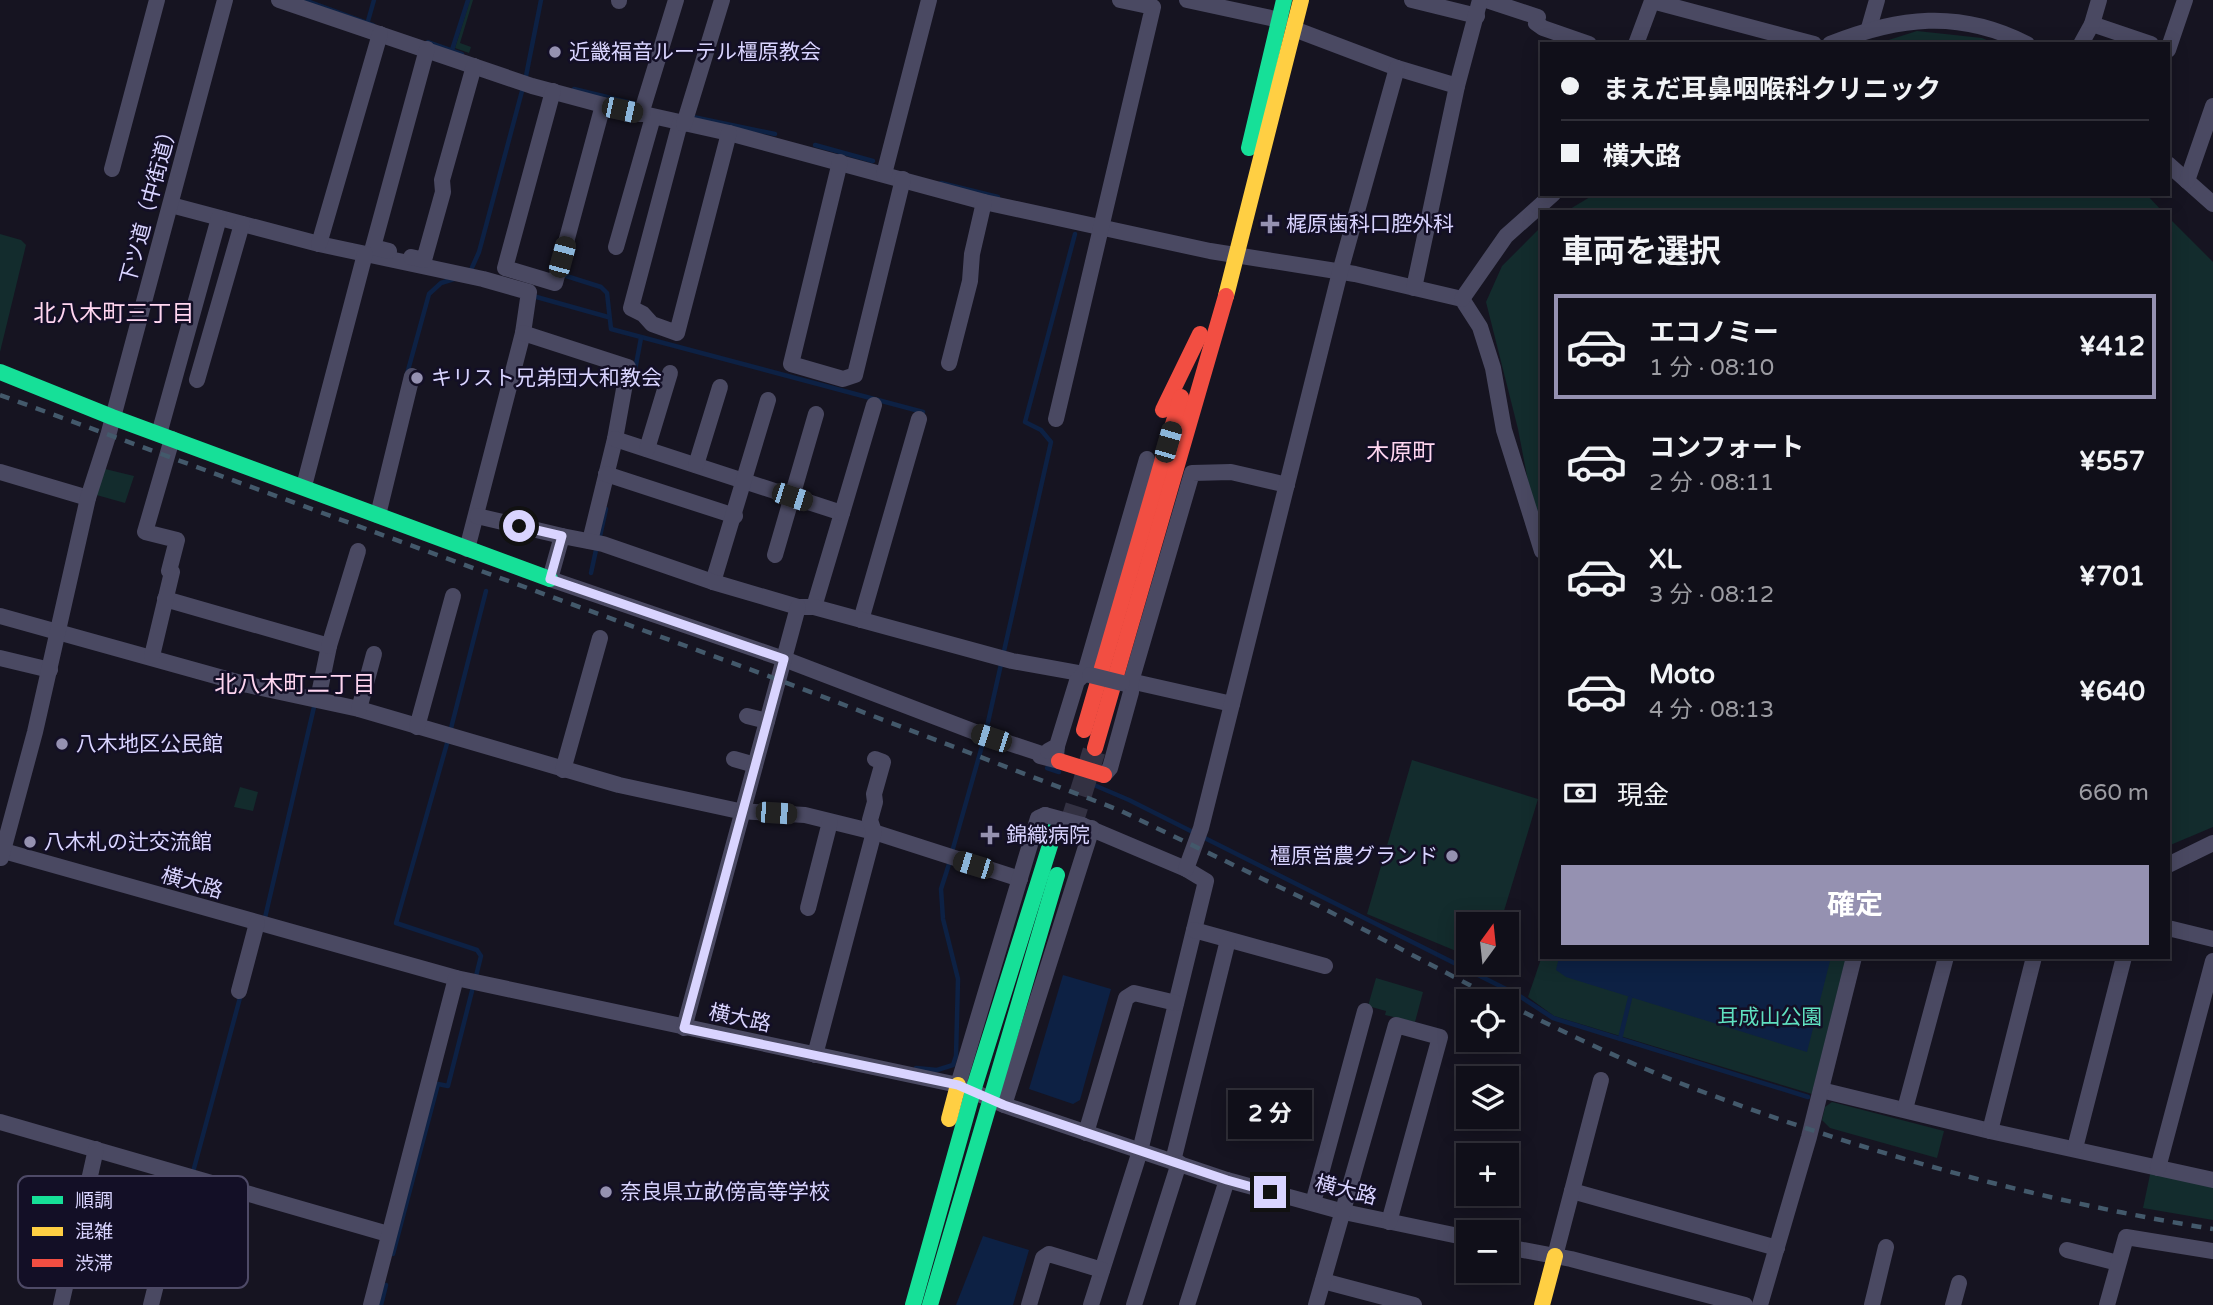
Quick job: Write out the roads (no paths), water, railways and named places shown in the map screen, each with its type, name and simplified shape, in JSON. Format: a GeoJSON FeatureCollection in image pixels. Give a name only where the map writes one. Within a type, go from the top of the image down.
{"type":"FeatureCollection","features":[{"type":"Feature","properties":{"kind":"street"},"geometry":{"type":"LineString","coordinates":[[112,169],[157,0]]}},
{"type":"Feature","properties":{"kind":"street","name":"下ツ道（中街道）"},"geometry":{"type":"LineString","coordinates":[[1,854],[50,670],[88,498],[171,205],[225,0]]}},
{"type":"Feature","properties":{"kind":"street"},"geometry":{"type":"LineString","coordinates":[[279,0],[553,91],[682,124],[729,133],[984,202],[1230,254],[1340,272],[1462,299],[1480,327],[1490,358],[1504,430],[1540,545]]}},
{"type":"Feature","properties":{"kind":"street"},"geometry":{"type":"LineString","coordinates":[[616,247],[676,0]]}},
{"type":"Feature","properties":{"kind":"street"},"geometry":{"type":"LineString","coordinates":[[722,0],[682,124],[631,308],[643,314],[652,324],[677,333],[729,133]]}},
{"type":"Feature","properties":{"kind":"street"},"geometry":{"type":"LineString","coordinates":[[884,174],[929,0]]}},
{"type":"Feature","properties":{"kind":"street"},"geometry":{"type":"LineString","coordinates":[[1120,0],[1153,8],[1169,0]]}},
{"type":"Feature","properties":{"kind":"street"},"geometry":{"type":"LineString","coordinates":[[1188,0],[1280,20]]}},
{"type":"Feature","properties":{"kind":"street"},"geometry":{"type":"LineString","coordinates":[[1284,0],[1280,20],[1230,254],[1210,348],[1088,746],[1200,334],[1230,254],[1301,0]]}},
{"type":"Feature","properties":{"kind":"street"},"geometry":{"type":"LineString","coordinates":[[1412,0],[1478,8],[1457,86],[1414,288]]}},
{"type":"Feature","properties":{"kind":"street"},"geometry":{"type":"LineString","coordinates":[[1486,0],[1538,17],[1536,23],[1543,29],[1583,42]]}},
{"type":"Feature","properties":{"kind":"street"},"geometry":{"type":"LineString","coordinates":[[1870,28],[1877,0]]}},
{"type":"Feature","properties":{"kind":"street"},"geometry":{"type":"LineString","coordinates":[[2082,42],[2092,24],[2099,0]]}},
{"type":"Feature","properties":{"kind":"street"},"geometry":{"type":"LineString","coordinates":[[2170,44],[2185,0]]}},
{"type":"Feature","properties":{"kind":"street"},"geometry":{"type":"LineString","coordinates":[[1637,42],[1651,1],[1806,42]]}},
{"type":"Feature","properties":{"kind":"street"},"geometry":{"type":"LineString","coordinates":[[1056,419],[1153,8]]}},
{"type":"Feature","properties":{"kind":"street"},"geometry":{"type":"LineString","coordinates":[[1835,42],[1870,28],[1917,21],[1962,22],[2009,35],[2023,42]]}},
{"type":"Feature","properties":{"kind":"street"},"geometry":{"type":"LineString","coordinates":[[2092,24],[2145,42]]}},
{"type":"Feature","properties":{"kind":"street"},"geometry":{"type":"LineString","coordinates":[[1294,29],[1397,68],[1457,86]]}},
{"type":"Feature","properties":{"kind":"street"},"geometry":{"type":"LineString","coordinates":[[319,244],[380,34]]}},
{"type":"Feature","properties":{"kind":"street"},"geometry":{"type":"LineString","coordinates":[[428,49],[373,247],[424,260],[443,192],[442,180],[474,66]]}},
{"type":"Feature","properties":{"kind":"street"},"geometry":{"type":"LineString","coordinates":[[1186,869],[1201,828],[1340,272],[1397,68]]}},
{"type":"Feature","properties":{"kind":"street"},"geometry":{"type":"LineString","coordinates":[[553,91],[505,268],[555,283],[603,105]]}},
{"type":"Feature","properties":{"kind":"street"},"geometry":{"type":"LineString","coordinates":[[2187,181],[2213,106]]}},
{"type":"Feature","properties":{"kind":"street"},"geometry":{"type":"LineString","coordinates":[[840,162],[790,364],[843,379],[855,375],[903,179]]}},
{"type":"Feature","properties":{"kind":"street"},"geometry":{"type":"LineString","coordinates":[[2170,166],[2213,204]]}},
{"type":"Feature","properties":{"kind":"street"},"geometry":{"type":"LineString","coordinates":[[1462,299],[1506,236],[1551,196]]}},
{"type":"Feature","properties":{"kind":"street"},"geometry":{"type":"LineString","coordinates":[[949,363],[970,281],[972,254],[984,202]]}},
{"type":"Feature","properties":{"kind":"street"},"geometry":{"type":"LineString","coordinates":[[171,205],[319,244],[483,279],[529,292],[523,333],[467,549]]}},
{"type":"Feature","properties":{"kind":"street"},"geometry":{"type":"LineString","coordinates":[[152,656],[177,540],[145,532],[165,437],[219,218]]}},
{"type":"Feature","properties":{"kind":"street"},"geometry":{"type":"LineString","coordinates":[[197,380],[242,224]]}},
{"type":"Feature","properties":{"kind":"street"},"geometry":{"type":"LineString","coordinates":[[304,486],[365,254]]}},
{"type":"Feature","properties":{"kind":"street"},"geometry":{"type":"LineString","coordinates":[[523,333],[628,367],[615,439],[590,541]]}},
{"type":"Feature","properties":{"kind":"street"},"geometry":{"type":"LineString","coordinates":[[1058,753],[1077,681],[1088,674],[1159,417],[1200,334]]}},
{"type":"Feature","properties":{"kind":"street"},"geometry":{"type":"LineString","coordinates":[[0,372],[112,417],[304,486],[467,549],[784,659],[975,732],[1039,753],[1040,757],[1058,753],[1104,775],[1114,756],[1131,692],[1126,684],[1192,473],[1203,429],[1210,348]]}},
{"type":"Feature","properties":{"kind":"street"},"geometry":{"type":"LineString","coordinates":[[647,449],[670,373]]}},
{"type":"Feature","properties":{"kind":"street"},"geometry":{"type":"LineString","coordinates":[[378,515],[412,376]]}},
{"type":"Feature","properties":{"kind":"street"},"geometry":{"type":"LineString","coordinates":[[696,466],[720,387]]}},
{"type":"Feature","properties":{"kind":"street"},"geometry":{"type":"LineString","coordinates":[[713,582],[768,400]]}},
{"type":"Feature","properties":{"kind":"street"},"geometry":{"type":"LineString","coordinates":[[684,1028],[784,659],[842,513],[874,405]]}},
{"type":"Feature","properties":{"kind":"street"},"geometry":{"type":"LineString","coordinates":[[775,555],[816,414]]}},
{"type":"Feature","properties":{"kind":"street"},"geometry":{"type":"LineString","coordinates":[[860,620],[919,419]]}},
{"type":"Feature","properties":{"kind":"street"},"geometry":{"type":"LineString","coordinates":[[615,439],[842,513]]}},
{"type":"Feature","properties":{"kind":"street"},"geometry":{"type":"LineString","coordinates":[[0,472],[88,498]]}},
{"type":"Feature","properties":{"kind":"street"},"geometry":{"type":"LineString","coordinates":[[1192,473],[1231,472],[1287,485]]}},
{"type":"Feature","properties":{"kind":"street"},"geometry":{"type":"LineString","coordinates":[[606,474],[734,516]]}},
{"type":"Feature","properties":{"kind":"street"},"geometry":{"type":"LineString","coordinates":[[477,516],[603,544],[713,582],[1012,661],[1088,674],[1126,684],[1139,683],[1232,704]]}},
{"type":"Feature","properties":{"kind":"street"},"geometry":{"type":"LineString","coordinates":[[550,579],[562,536]]}},
{"type":"Feature","properties":{"kind":"street"},"geometry":{"type":"LineString","coordinates":[[318,699],[329,646],[358,551]]}},
{"type":"Feature","properties":{"kind":"street"},"geometry":{"type":"LineString","coordinates":[[417,727],[453,596]]}},
{"type":"Feature","properties":{"kind":"street"},"geometry":{"type":"LineString","coordinates":[[165,599],[329,646]]}},
{"type":"Feature","properties":{"kind":"street"},"geometry":{"type":"LineString","coordinates":[[0,616],[152,656],[248,685],[359,709],[632,788],[742,811],[805,815],[874,832],[1020,879]]}},
{"type":"Feature","properties":{"kind":"street"},"geometry":{"type":"LineString","coordinates":[[563,770],[600,638]]}},
{"type":"Feature","properties":{"kind":"street"},"geometry":{"type":"LineString","coordinates":[[359,709],[373,654]]}},
{"type":"Feature","properties":{"kind":"street"},"geometry":{"type":"LineString","coordinates":[[0,657],[50,670]]}},
{"type":"Feature","properties":{"kind":"street"},"geometry":{"type":"LineString","coordinates":[[747,716],[767,721]]}},
{"type":"Feature","properties":{"kind":"street"},"geometry":{"type":"LineString","coordinates":[[734,759],[755,765]]}},
{"type":"Feature","properties":{"kind":"street"},"geometry":{"type":"LineString","coordinates":[[815,1055],[874,832],[870,820],[883,762],[876,759]]}},
{"type":"Feature","properties":{"kind":"street"},"geometry":{"type":"LineString","coordinates":[[966,1088],[1038,818],[1069,824],[1186,869],[1206,881],[1140,1151],[1091,1305]]}},
{"type":"Feature","properties":{"kind":"street"},"geometry":{"type":"LineString","coordinates":[[808,908],[830,822]]}},
{"type":"Feature","properties":{"kind":"street"},"geometry":{"type":"LineString","coordinates":[[913,1305],[920,1281],[932,1184],[966,1088],[1069,824]]}},
{"type":"Feature","properties":{"kind":"street"},"geometry":{"type":"LineString","coordinates":[[930,1303],[998,1102],[1069,824]]}},
{"type":"Feature","properties":{"kind":"street"},"geometry":{"type":"LineString","coordinates":[[2170,864],[2213,844]]}},
{"type":"Feature","properties":{"kind":"street","name":"横大路"},"geometry":{"type":"LineString","coordinates":[[1,854],[456,978],[966,1088],[998,1102],[1227,1180],[1344,1212],[1456,1236]]}},
{"type":"Feature","properties":{"kind":"street"},"geometry":{"type":"LineString","coordinates":[[239,991],[263,925]]}},
{"type":"Feature","properties":{"kind":"street"},"geometry":{"type":"LineString","coordinates":[[2170,928],[2213,939]]}},
{"type":"Feature","properties":{"kind":"street"},"geometry":{"type":"LineString","coordinates":[[1194,930],[1325,966]]}},
{"type":"Feature","properties":{"kind":"street"},"geometry":{"type":"LineString","coordinates":[[1134,1305],[1176,1162],[1228,940]]}},
{"type":"Feature","properties":{"kind":"street"},"geometry":{"type":"LineString","coordinates":[[1760,1305],[1821,1090],[1854,959]]}},
{"type":"Feature","properties":{"kind":"street"},"geometry":{"type":"LineString","coordinates":[[1905,1109],[1945,959]]}},
{"type":"Feature","properties":{"kind":"street"},"geometry":{"type":"LineString","coordinates":[[1990,1131],[2033,959]]}},
{"type":"Feature","properties":{"kind":"street"},"geometry":{"type":"LineString","coordinates":[[2075,1149],[2123,959]]}},
{"type":"Feature","properties":{"kind":"street"},"geometry":{"type":"LineString","coordinates":[[2158,1168],[2213,961]]}},
{"type":"Feature","properties":{"kind":"street"},"geometry":{"type":"LineString","coordinates":[[371,1305],[456,978]]}},
{"type":"Feature","properties":{"kind":"street"},"geometry":{"type":"LineString","coordinates":[[1086,1133],[1126,998],[1134,993],[1176,1003]]}},
{"type":"Feature","properties":{"kind":"street"},"geometry":{"type":"LineString","coordinates":[[1313,1203],[1366,1011]]}},
{"type":"Feature","properties":{"kind":"street"},"geometry":{"type":"LineString","coordinates":[[1316,1305],[1396,1025],[1440,1037],[1389,1222]]}},
{"type":"Feature","properties":{"kind":"street"},"geometry":{"type":"LineString","coordinates":[[1542,1305],[1601,1080]]}},
{"type":"Feature","properties":{"kind":"street"},"geometry":{"type":"LineString","coordinates":[[1821,1090],[1990,1131],[2213,1180]]}},
{"type":"Feature","properties":{"kind":"street"},"geometry":{"type":"LineString","coordinates":[[0,1122],[183,1176]]}},
{"type":"Feature","properties":{"kind":"street"},"geometry":{"type":"LineString","coordinates":[[90,1176],[96,1149]]}},
{"type":"Feature","properties":{"kind":"street"},"geometry":{"type":"LineString","coordinates":[[1187,1305],[1227,1180]]}},
{"type":"Feature","properties":{"kind":"street"},"geometry":{"type":"LineString","coordinates":[[1572,1191],[1777,1248]]}},
{"type":"Feature","properties":{"kind":"street"},"geometry":{"type":"LineString","coordinates":[[248,1194],[388,1234]]}},
{"type":"Feature","properties":{"kind":"street"},"geometry":{"type":"LineString","coordinates":[[2107,1305],[2126,1237],[2213,1251]]}},
{"type":"Feature","properties":{"kind":"street"},"geometry":{"type":"LineString","coordinates":[[1872,1305],[1886,1247]]}},
{"type":"Feature","properties":{"kind":"street"},"geometry":{"type":"LineString","coordinates":[[1519,1249],[1745,1305]]}},
{"type":"Feature","properties":{"kind":"street"},"geometry":{"type":"LineString","coordinates":[[2067,1250],[2118,1264]]}},
{"type":"Feature","properties":{"kind":"street"},"geometry":{"type":"LineString","coordinates":[[1029,1305],[1043,1258],[1049,1254],[1102,1270]]}},
{"type":"Feature","properties":{"kind":"street"},"geometry":{"type":"LineString","coordinates":[[1323,1281],[1414,1305]]}},
{"type":"Feature","properties":{"kind":"street"},"geometry":{"type":"LineString","coordinates":[[1953,1305],[1959,1283]]}},
{"type":"Feature","properties":{"kind":"street"},"geometry":{"type":"LineString","coordinates":[[151,1305],[155,1288]]}},
{"type":"Feature","properties":{"kind":"water"},"geometry":{"type":"Polygon","coordinates":[[[1559,959],[1830,959],[1807,1052],[1566,977],[1556,970],[1559,959]]]}},
{"type":"Feature","properties":{"kind":"water"},"geometry":{"type":"Polygon","coordinates":[[[1063,975],[1111,989],[1080,1100],[1073,1104],[1029,1089],[1063,975]]]}},
{"type":"Feature","properties":{"kind":"water"},"geometry":{"type":"Polygon","coordinates":[[[983,1236],[1029,1250],[1013,1305],[956,1305],[983,1236]]]}},
{"type":"Feature","properties":{"kind":"waterway"},"geometry":{"type":"LineString","coordinates":[[304,0],[373,25]]}},
{"type":"Feature","properties":{"kind":"waterway"},"geometry":{"type":"LineString","coordinates":[[368,21],[374,0]]}},
{"type":"Feature","properties":{"kind":"waterway"},"geometry":{"type":"LineString","coordinates":[[452,50],[468,0]]}},
{"type":"Feature","properties":{"kind":"waterway"},"geometry":{"type":"LineString","coordinates":[[470,272],[479,252],[526,76],[541,0]]}},
{"type":"Feature","properties":{"kind":"waterway"},"geometry":{"type":"LineString","coordinates":[[428,42],[462,54]]}},
{"type":"Feature","properties":{"kind":"waterway"},"geometry":{"type":"LineString","coordinates":[[574,89],[640,105]]}},
{"type":"Feature","properties":{"kind":"waterway"},"geometry":{"type":"LineString","coordinates":[[693,117],[775,134]]}},
{"type":"Feature","properties":{"kind":"waterway"},"geometry":{"type":"LineString","coordinates":[[815,145],[873,161]]}},
{"type":"Feature","properties":{"kind":"waterway"},"geometry":{"type":"LineString","coordinates":[[941,183],[998,197]]}},
{"type":"Feature","properties":{"kind":"waterway"},"geometry":{"type":"LineString","coordinates":[[986,731],[1051,442],[1041,430],[1025,422],[1075,234]]}},
{"type":"Feature","properties":{"kind":"waterway"},"geometry":{"type":"LineString","coordinates":[[560,274],[601,287],[607,293],[611,329],[923,412]]}},
{"type":"Feature","properties":{"kind":"waterway"},"geometry":{"type":"LineString","coordinates":[[407,374],[429,294],[441,283],[454,279]]}},
{"type":"Feature","properties":{"kind":"waterway"},"geometry":{"type":"LineString","coordinates":[[533,296],[608,317]]}},
{"type":"Feature","properties":{"kind":"waterway"},"geometry":{"type":"LineString","coordinates":[[635,370],[641,338]]}},
{"type":"Feature","properties":{"kind":"waterway"},"geometry":{"type":"LineString","coordinates":[[600,536],[606,509]]}},
{"type":"Feature","properties":{"kind":"waterway"},"geometry":{"type":"LineString","coordinates":[[591,573],[596,550]]}},
{"type":"Feature","properties":{"kind":"waterway"},"geometry":{"type":"LineString","coordinates":[[476,976],[481,956],[477,950],[396,923],[448,740],[486,591]]}},
{"type":"Feature","properties":{"kind":"waterway"},"geometry":{"type":"LineString","coordinates":[[264,922],[314,707]]}},
{"type":"Feature","properties":{"kind":"waterway"},"geometry":{"type":"LineString","coordinates":[[952,852],[984,739]]}},
{"type":"Feature","properties":{"kind":"waterway"},"geometry":{"type":"LineString","coordinates":[[1047,768],[1059,772]]}},
{"type":"Feature","properties":{"kind":"waterway"},"geometry":{"type":"LineString","coordinates":[[1080,779],[1129,800],[1518,995],[1553,1018],[1808,1097]]}},
{"type":"Feature","properties":{"kind":"waterway"},"geometry":{"type":"LineString","coordinates":[[916,1068],[937,1070],[953,1065],[956,1056],[958,979],[943,919],[941,889],[950,861]]}},
{"type":"Feature","properties":{"kind":"waterway"},"geometry":{"type":"LineString","coordinates":[[393,1254],[438,1084],[448,1086],[473,987]]}},
{"type":"Feature","properties":{"kind":"waterway"},"geometry":{"type":"LineString","coordinates":[[193,1172],[241,994]]}},
{"type":"Feature","properties":{"kind":"waterway"},"geometry":{"type":"LineString","coordinates":[[1620,1039],[1630,998]]}},
{"type":"Feature","properties":{"kind":"waterway"},"geometry":{"type":"LineString","coordinates":[[381,1305],[386,1285]]}},
{"type":"Feature","properties":{"kind":"tunnel"},"geometry":{"type":"LineString","coordinates":[[1070,828],[1094,751]]}},
{"type":"Feature","properties":{"kind":"railway"},"geometry":{"type":"LineString","coordinates":[[0,395],[779,680],[1119,810],[1319,906],[1477,989]]}},
{"type":"Feature","properties":{"kind":"railway"},"geometry":{"type":"LineString","coordinates":[[1519,1010],[1655,1073],[1830,1136],[2020,1190],[2213,1229]]}},
{"type":"Feature","properties":{"kind":"place","name":"近畿福音ルーテル橿原教会"},"geometry":{"type":"Point","coordinates":[555,52]}},
{"type":"Feature","properties":{"kind":"place","name":"梶原歯科口腔外科"},"geometry":{"type":"Point","coordinates":[1270,224]}},
{"type":"Feature","properties":{"kind":"place","name":"キリスト兄弟団大和教会"},"geometry":{"type":"Point","coordinates":[417,378]}},
{"type":"Feature","properties":{"kind":"place","name":"八木地区公民館"},"geometry":{"type":"Point","coordinates":[62,744]}},
{"type":"Feature","properties":{"kind":"place","name":"錦織病院"},"geometry":{"type":"Point","coordinates":[990,835]}},
{"type":"Feature","properties":{"kind":"place","name":"八木札の辻交流館"},"geometry":{"type":"Point","coordinates":[30,842]}},
{"type":"Feature","properties":{"kind":"place","name":"橿原営農グランド"},"geometry":{"type":"Point","coordinates":[1452,856]}},
{"type":"Feature","properties":{"kind":"place","name":"奈良県立畝傍高等学校"},"geometry":{"type":"Point","coordinates":[606,1192]}},
{"type":"Feature","properties":{"kind":"district","name":"北八木町三丁目"},"geometry":{"type":"Point","coordinates":[114,313]}},
{"type":"Feature","properties":{"kind":"district","name":"木原町"},"geometry":{"type":"Point","coordinates":[1401,452]}},
{"type":"Feature","properties":{"kind":"district","name":"北八木町二丁目"},"geometry":{"type":"Point","coordinates":[295,684]}},
{"type":"Feature","properties":{"kind":"park label","name":"耳成山公園"},"geometry":{"type":"Point","coordinates":[1770,1017]}}]}
